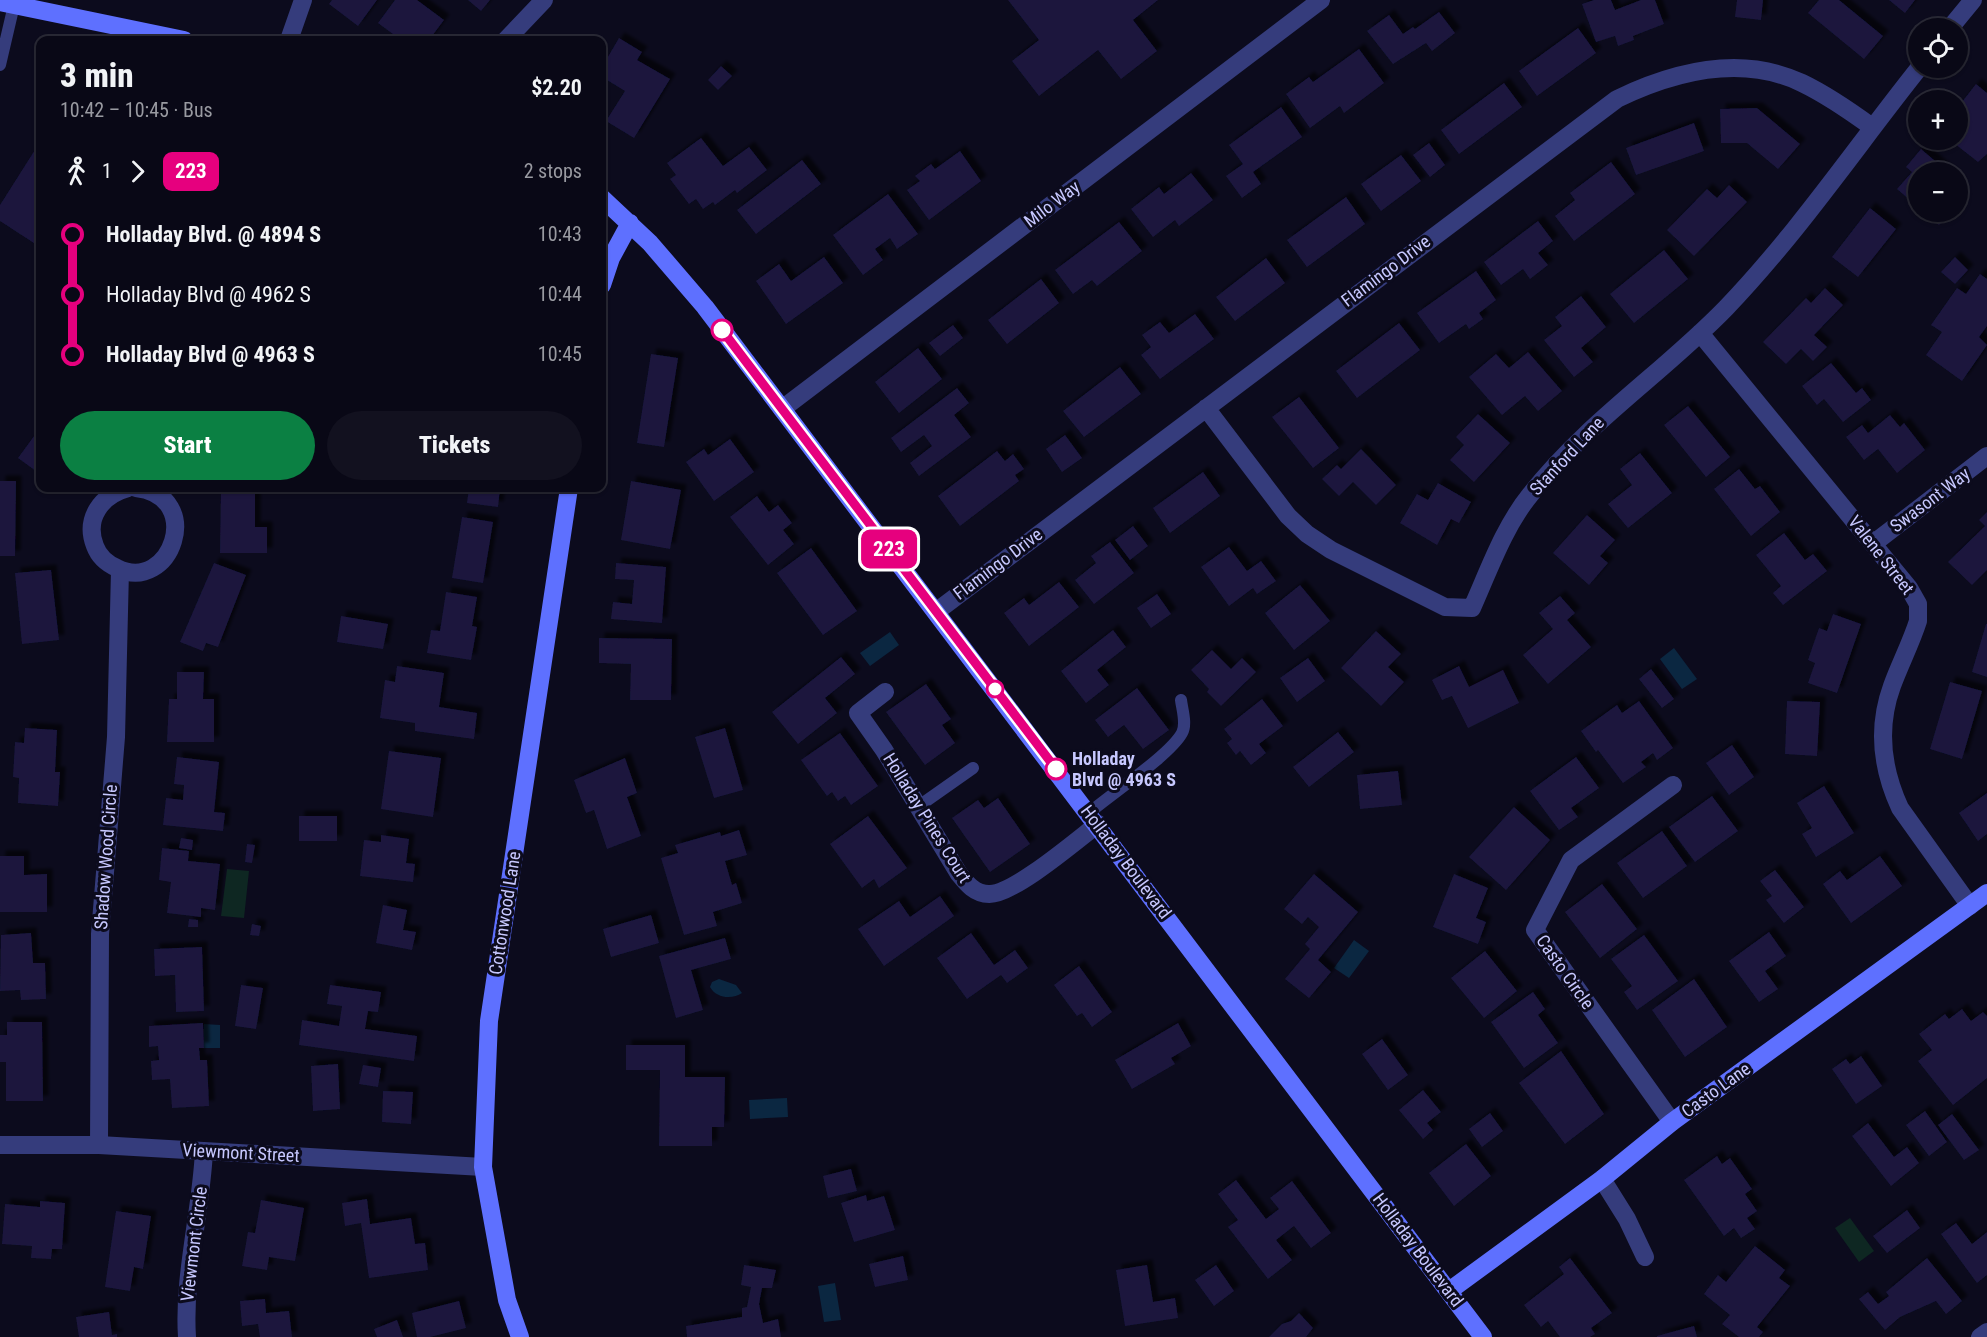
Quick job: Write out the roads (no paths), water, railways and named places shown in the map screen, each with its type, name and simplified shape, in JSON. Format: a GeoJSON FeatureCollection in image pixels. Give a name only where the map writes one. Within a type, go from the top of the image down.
{"type":"FeatureCollection","features":[{"type":"Feature","properties":{"kind":"main road"},"geometry":{"type":"LineString","coordinates":[[8,3],[165,36]]}},
{"type":"Feature","properties":{"kind":"main road","name":"Holladay Boulevard"},"geometry":{"type":"LineString","coordinates":[[606,202],[630,223],[685,282],[937,611],[1483,1337]]}},
{"type":"Feature","properties":{"kind":"main road"},"geometry":{"type":"LineString","coordinates":[[606,273],[611,258],[630,223]]}},
{"type":"Feature","properties":{"kind":"main road","name":"Cottonwood Lane"},"geometry":{"type":"LineString","coordinates":[[520,1337],[507,1300],[483,1167],[489,1021],[568,492]]}},
{"type":"Feature","properties":{"kind":"main road","name":"Casto Lane"},"geometry":{"type":"LineString","coordinates":[[1449,1291],[1602,1179],[1672,1122],[1987,893]]}},
{"type":"Feature","properties":{"kind":"street"},"geometry":{"type":"LineString","coordinates":[[290,36],[303,0]]}},
{"type":"Feature","properties":{"kind":"street"},"geometry":{"type":"LineString","coordinates":[[510,36],[544,0]]}},
{"type":"Feature","properties":{"kind":"street","name":"Milo Way"},"geometry":{"type":"LineString","coordinates":[[782,409],[1321,0]]}},
{"type":"Feature","properties":{"kind":"street"},"geometry":{"type":"LineString","coordinates":[[1958,18],[1973,0]]}},
{"type":"Feature","properties":{"kind":"street","name":"Flamingo Drive"},"geometry":{"type":"LineString","coordinates":[[937,611],[1570,132],[1617,99],[1654,81],[1687,71],[1723,68],[1771,73],[1800,82],[1828,96],[1872,127]]}},
{"type":"Feature","properties":{"kind":"street","name":"Stanford Lane"},"geometry":{"type":"LineString","coordinates":[[1206,408],[1288,516],[1307,534],[1331,550],[1445,607],[1472,608],[1503,540],[1528,497],[1573,445],[1700,333],[1727,306],[1800,221],[1911,78]]}},
{"type":"Feature","properties":{"kind":"street","name":"Valene Street"},"geometry":{"type":"LineString","coordinates":[[1700,333],[1909,588],[1919,612],[1916,629],[1887,703],[1882,739],[1887,775],[1892,792],[1909,824],[1970,906]]}},
{"type":"Feature","properties":{"kind":"street","name":"Swasont Way"},"geometry":{"type":"LineString","coordinates":[[1874,543],[1987,456]]}},
{"type":"Feature","properties":{"kind":"street"},"geometry":{"type":"LineString","coordinates":[[114,492],[101,502],[93,516],[91,533],[106,562],[120,570],[137,572],[153,567],[166,557],[174,543],[176,526],[172,510],[162,497],[151,492]]}},
{"type":"Feature","properties":{"kind":"street","name":"Shadow Wood Circle"},"geometry":{"type":"LineString","coordinates":[[99,1145],[100,934],[116,737],[120,570]]}},
{"type":"Feature","properties":{"kind":"street","name":"Holladay Pines Court"},"geometry":{"type":"LineString","coordinates":[[885,692],[858,713],[919,806],[959,874],[973,890],[989,894],[1008,889],[1093,818]]}},
{"type":"Feature","properties":{"kind":"street","name":"Casto Circle"},"geometry":{"type":"LineString","coordinates":[[1672,1122],[1535,930],[1571,860],[1673,784]]}},
{"type":"Feature","properties":{"kind":"street","name":"Viewmont Street"},"geometry":{"type":"LineString","coordinates":[[0,1145],[99,1145],[483,1167]]}},
{"type":"Feature","properties":{"kind":"street","name":"Viewmont Circle"},"geometry":{"type":"LineString","coordinates":[[187,1337],[185,1313],[202,1196],[204,1151]]}},
{"type":"Feature","properties":{"kind":"street"},"geometry":{"type":"LineString","coordinates":[[1602,1179],[1627,1219],[1645,1257]]}},
{"type":"Feature","properties":{"kind":"street"},"geometry":{"type":"LineString","coordinates":[[1980,1337],[1987,1332]]}},
{"type":"Feature","properties":{"kind":"lane"},"geometry":{"type":"LineString","coordinates":[[0,65],[8,3]]}},
{"type":"Feature","properties":{"kind":"lane"},"geometry":{"type":"LineString","coordinates":[[1093,818],[1182,734],[1184,721],[1181,700]]}},
{"type":"Feature","properties":{"kind":"lane"},"geometry":{"type":"LineString","coordinates":[[919,806],[973,768]]}},
{"type":"Feature","properties":{"kind":"water"},"geometry":{"type":"Polygon","coordinates":[[[890,632],[899,645],[870,666],[860,653],[890,632]]]}},
{"type":"Feature","properties":{"kind":"water"},"geometry":{"type":"Polygon","coordinates":[[[1674,648],[1697,679],[1682,689],[1660,659],[1674,648]]]}},
{"type":"Feature","properties":{"kind":"water"},"geometry":{"type":"Polygon","coordinates":[[[1354,940],[1369,951],[1349,978],[1334,968],[1354,940]]]}},
{"type":"Feature","properties":{"kind":"water"},"geometry":{"type":"Polygon","coordinates":[[[719,979],[736,985],[742,993],[729,997],[716,994],[710,987],[712,982],[719,979]]]}},
{"type":"Feature","properties":{"kind":"water"},"geometry":{"type":"Polygon","coordinates":[[[204,1024],[220,1025],[220,1048],[204,1048],[204,1024]]]}},
{"type":"Feature","properties":{"kind":"water"},"geometry":{"type":"Polygon","coordinates":[[[787,1098],[788,1117],[750,1119],[749,1100],[787,1098]]]}},
{"type":"Feature","properties":{"kind":"water"},"geometry":{"type":"Polygon","coordinates":[[[835,1283],[841,1320],[824,1322],[818,1286],[835,1283]]]}},
{"type":"Feature","properties":{"kind":"place","name":"Holladay Blvd @ 4963 S"},"geometry":{"type":"Point","coordinates":[1056,769]}}]}
